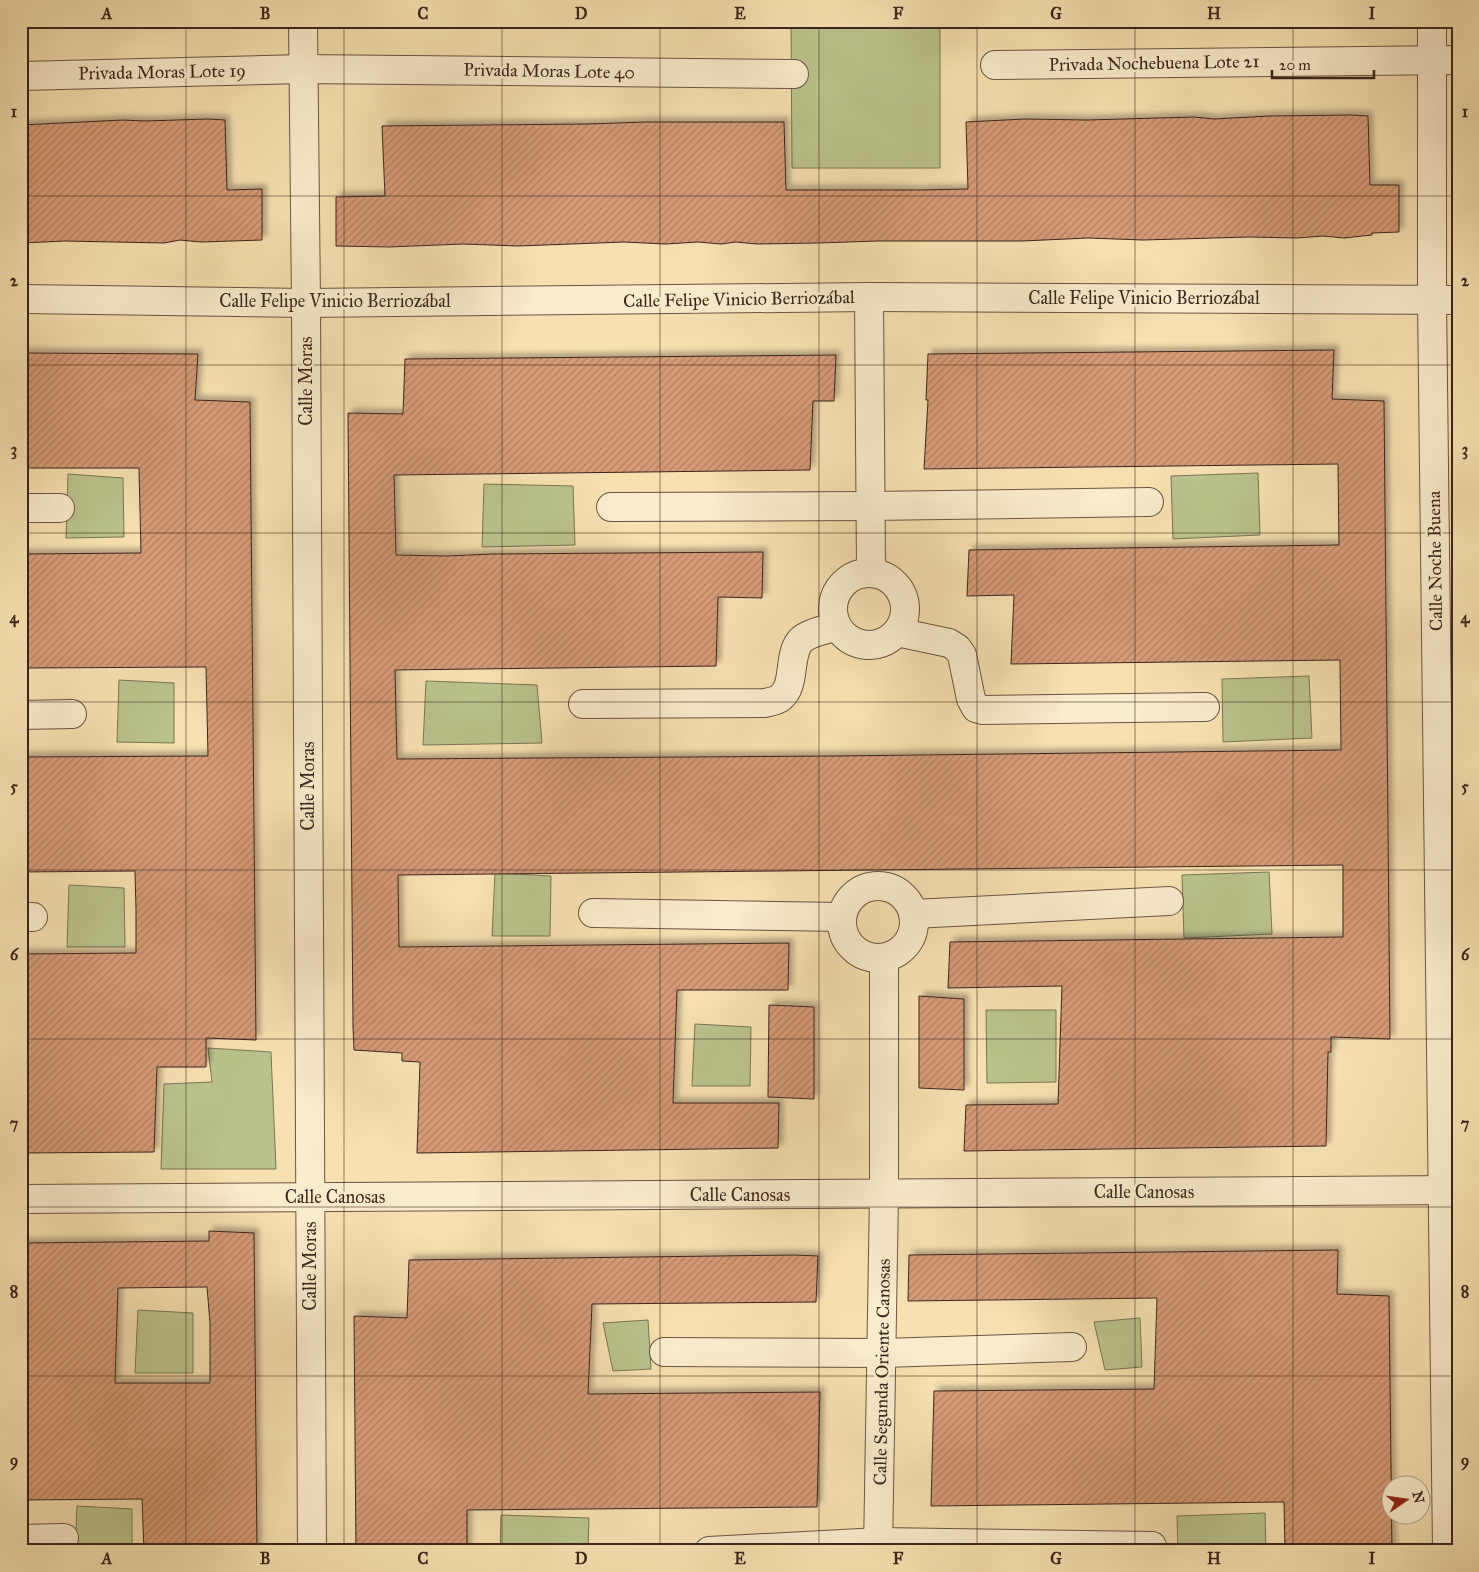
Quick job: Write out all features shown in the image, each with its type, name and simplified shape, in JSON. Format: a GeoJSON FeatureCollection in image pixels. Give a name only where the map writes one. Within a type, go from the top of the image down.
{"type":"FeatureCollection","features":[{"type":"Feature","properties":{"kind":"street","name":"Calle Moras"},"geometry":{"type":"LineString","coordinates":[[303,21],[312,1551]]}},
{"type":"Feature","properties":{"kind":"street","name":"Calle Noche Buena"},"geometry":{"type":"LineString","coordinates":[[1432,21],[1445,60],[1451,1190],[1447,1551]]}},
{"type":"Feature","properties":{"kind":"street","name":"Privada Nochebuena Lote 21"},"geometry":{"type":"LineString","coordinates":[[995,65],[1445,60]]}},
{"type":"Feature","properties":{"kind":"street","name":"Privada Moras Lote 40"},"geometry":{"type":"LineString","coordinates":[[303,69],[794,74]]}},
{"type":"Feature","properties":{"kind":"street","name":"Privada Moras Lote 19"},"geometry":{"type":"LineString","coordinates":[[21,76],[303,69]]}},
{"type":"Feature","properties":{"kind":"street","name":"Calle Felipe Vinicio Berriozábal"},"geometry":{"type":"LineString","coordinates":[[21,299],[306,303],[869,297],[1445,300]]}},
{"type":"Feature","properties":{"kind":"street"},"geometry":{"type":"LineString","coordinates":[[869,297],[871,571]]}},
{"type":"Feature","properties":{"kind":"street"},"geometry":{"type":"LineString","coordinates":[[611,507],[1149,502]]}},
{"type":"Feature","properties":{"kind":"street"},"geometry":{"type":"LineString","coordinates":[[21,508],[60,508]]}},
{"type":"Feature","properties":{"kind":"street"},"geometry":{"type":"LineString","coordinates":[[871,571],[890,578],[903,594],[906,613],[897,632],[886,641],[873,645],[859,644],[846,638],[837,626],[832,608],[838,589],[852,576],[871,571]]}},
{"type":"Feature","properties":{"kind":"street"},"geometry":{"type":"LineString","coordinates":[[583,704],[765,703],[780,698],[788,686],[796,650],[801,641],[811,634],[837,626]]}},
{"type":"Feature","properties":{"kind":"street"},"geometry":{"type":"LineString","coordinates":[[897,632],[949,643],[957,648],[962,655],[971,699],[976,708],[983,710],[1206,707]]}},
{"type":"Feature","properties":{"kind":"street"},"geometry":{"type":"LineString","coordinates":[[21,715],[72,714]]}},
{"type":"Feature","properties":{"kind":"street"},"geometry":{"type":"LineString","coordinates":[[876,886],[893,889],[906,899],[913,914],[914,929],[908,943],[898,953],[884,958],[867,957],[852,949],[843,934],[841,917],[847,901],[860,890],[876,886]]}},
{"type":"Feature","properties":{"kind":"street"},"geometry":{"type":"LineString","coordinates":[[913,914],[1169,901]]}},
{"type":"Feature","properties":{"kind":"street"},"geometry":{"type":"LineString","coordinates":[[593,913],[841,917]]}},
{"type":"Feature","properties":{"kind":"street","name":"Calle Segunda Oriente Canosas"},"geometry":{"type":"LineString","coordinates":[[879,1546],[883,1353],[884,958]]}},
{"type":"Feature","properties":{"kind":"street","name":"Calle Canosas"},"geometry":{"type":"LineString","coordinates":[[21,1199],[1451,1190]]}},
{"type":"Feature","properties":{"kind":"street"},"geometry":{"type":"LineString","coordinates":[[664,1352],[883,1353],[1072,1347]]}},
{"type":"Feature","properties":{"kind":"street"},"geometry":{"type":"LineString","coordinates":[[21,1539],[64,1538]]}},
{"type":"Feature","properties":{"kind":"street"},"geometry":{"type":"LineString","coordinates":[[709,1551],[879,1546],[1152,1546]]}},
{"type":"Feature","properties":{"kind":"green space"},"geometry":{"type":"Polygon","coordinates":[[[791,21],[940,21],[940,168],[792,168],[791,21]]]}},
{"type":"Feature","properties":{"kind":"green space"},"geometry":{"type":"Polygon","coordinates":[[[1258,473],[1260,535],[1173,539],[1171,476],[1258,473]]]}},
{"type":"Feature","properties":{"kind":"green space"},"geometry":{"type":"Polygon","coordinates":[[[68,474],[123,478],[124,537],[66,538],[68,474]]]}},
{"type":"Feature","properties":{"kind":"green space"},"geometry":{"type":"Polygon","coordinates":[[[484,484],[573,486],[575,545],[482,547],[484,484]]]}},
{"type":"Feature","properties":{"kind":"green space"},"geometry":{"type":"Polygon","coordinates":[[[1309,676],[1312,738],[1223,742],[1222,679],[1309,676]]]}},
{"type":"Feature","properties":{"kind":"green space"},"geometry":{"type":"Polygon","coordinates":[[[119,680],[174,683],[174,743],[117,742],[119,680]]]}},
{"type":"Feature","properties":{"kind":"green space"},"geometry":{"type":"Polygon","coordinates":[[[426,681],[537,685],[542,743],[423,745],[426,681]]]}},
{"type":"Feature","properties":{"kind":"green space"},"geometry":{"type":"Polygon","coordinates":[[[1269,872],[1272,934],[1184,938],[1182,875],[1269,872]]]}},
{"type":"Feature","properties":{"kind":"green space"},"geometry":{"type":"Polygon","coordinates":[[[495,873],[551,876],[550,936],[492,936],[495,873]]]}},
{"type":"Feature","properties":{"kind":"green space"},"geometry":{"type":"Polygon","coordinates":[[[69,885],[124,888],[125,947],[67,947],[69,885]]]}},
{"type":"Feature","properties":{"kind":"green space"},"geometry":{"type":"Polygon","coordinates":[[[986,1010],[1056,1010],[1056,1082],[987,1083],[986,1010]]]}},
{"type":"Feature","properties":{"kind":"green space"},"geometry":{"type":"Polygon","coordinates":[[[695,1024],[751,1027],[750,1086],[692,1086],[695,1024]]]}},
{"type":"Feature","properties":{"kind":"green space"},"geometry":{"type":"Polygon","coordinates":[[[208,1048],[271,1052],[276,1169],[161,1169],[164,1084],[212,1082],[208,1048]]]}},
{"type":"Feature","properties":{"kind":"green space"},"geometry":{"type":"Polygon","coordinates":[[[138,1310],[193,1313],[193,1373],[135,1373],[138,1310]]]}},
{"type":"Feature","properties":{"kind":"green space"},"geometry":{"type":"Polygon","coordinates":[[[1140,1318],[1142,1367],[1105,1370],[1094,1322],[1140,1318]]]}},
{"type":"Feature","properties":{"kind":"green space"},"geometry":{"type":"Polygon","coordinates":[[[648,1320],[651,1369],[613,1371],[603,1323],[648,1320]]]}},
{"type":"Feature","properties":{"kind":"green space"},"geometry":{"type":"Polygon","coordinates":[[[77,1506],[132,1509],[132,1551],[75,1551],[77,1506]]]}},
{"type":"Feature","properties":{"kind":"green space"},"geometry":{"type":"Polygon","coordinates":[[[1265,1513],[1266,1551],[1178,1551],[1177,1516],[1265,1513]]]}},
{"type":"Feature","properties":{"kind":"green space"},"geometry":{"type":"Polygon","coordinates":[[[501,1515],[589,1518],[588,1551],[500,1551],[501,1515]]]}},
{"type":"Feature","properties":{"kind":"building"},"geometry":{"type":"Polygon","coordinates":[[[1368,116],[1370,185],[1399,185],[1399,232],[1372,233],[1372,235],[1344,238],[1323,236],[1297,238],[1249,237],[1143,240],[1088,238],[1022,241],[878,241],[757,244],[736,242],[721,244],[698,242],[665,244],[624,242],[518,246],[463,244],[389,247],[336,246],[336,197],[385,196],[382,126],[784,122],[786,190],[920,190],[968,189],[966,122],[1025,119],[1087,120],[1194,117],[1214,119],[1368,116]]]}},
{"type":"Feature","properties":{"kind":"building"},"geometry":{"type":"Polygon","coordinates":[[[123,120],[225,120],[227,190],[262,189],[262,240],[201,242],[180,240],[164,243],[65,241],[21,243],[21,125],[123,120]]]}},
{"type":"Feature","properties":{"kind":"building"},"geometry":{"type":"Polygon","coordinates":[[[1334,350],[1332,399],[1384,401],[1390,1039],[1331,1037],[1331,1052],[1328,1052],[1326,1146],[964,1151],[966,1105],[1058,1104],[1062,986],[948,988],[950,942],[1343,937],[1343,865],[398,875],[399,947],[789,943],[788,990],[677,990],[673,1103],[779,1103],[778,1148],[417,1153],[420,1062],[402,1061],[402,1053],[354,1050],[353,1027],[348,413],[403,414],[405,359],[836,355],[834,401],[813,401],[810,470],[394,475],[396,555],[763,552],[762,598],[718,597],[716,666],[395,670],[397,759],[835,756],[1341,750],[1340,660],[1011,664],[1014,595],[967,596],[969,550],[1339,545],[1338,464],[924,469],[928,400],[926,400],[928,354],[1334,350]]]}},
{"type":"Feature","properties":{"kind":"building"},"geometry":{"type":"Polygon","coordinates":[[[21,353],[198,354],[195,400],[250,402],[256,1040],[206,1038],[206,1067],[157,1067],[154,1152],[21,1153],[21,954],[136,953],[136,910],[135,871],[21,872],[21,757],[208,756],[206,667],[21,668],[21,554],[141,553],[139,468],[21,468],[21,353]]]}},
{"type":"Feature","properties":{"kind":"building"},"geometry":{"type":"Polygon","coordinates":[[[919,996],[964,999],[964,1090],[919,1088],[919,996]]]}},
{"type":"Feature","properties":{"kind":"building"},"geometry":{"type":"Polygon","coordinates":[[[769,1005],[814,1007],[814,1099],[768,1097],[769,1005]]]}},
{"type":"Feature","properties":{"kind":"building"},"geometry":{"type":"Polygon","coordinates":[[[209,1231],[254,1233],[257,1551],[144,1551],[142,1499],[21,1500],[21,1243],[209,1241],[209,1231]],[[207,1287],[118,1288],[115,1383],[210,1383],[210,1323],[207,1287]]]}},
{"type":"Feature","properties":{"kind":"building"},"geometry":{"type":"Polygon","coordinates":[[[1338,1250],[1337,1294],[1389,1296],[1391,1474],[1382,1474],[1382,1524],[1392,1524],[1392,1551],[1285,1551],[1284,1502],[931,1506],[934,1391],[1154,1389],[1157,1298],[908,1301],[909,1255],[1338,1250]]]}},
{"type":"Feature","properties":{"kind":"building"},"geometry":{"type":"Polygon","coordinates":[[[818,1256],[816,1302],[592,1304],[588,1394],[820,1392],[817,1507],[467,1510],[467,1551],[356,1551],[354,1316],[407,1318],[409,1260],[818,1256]]]}}]}
